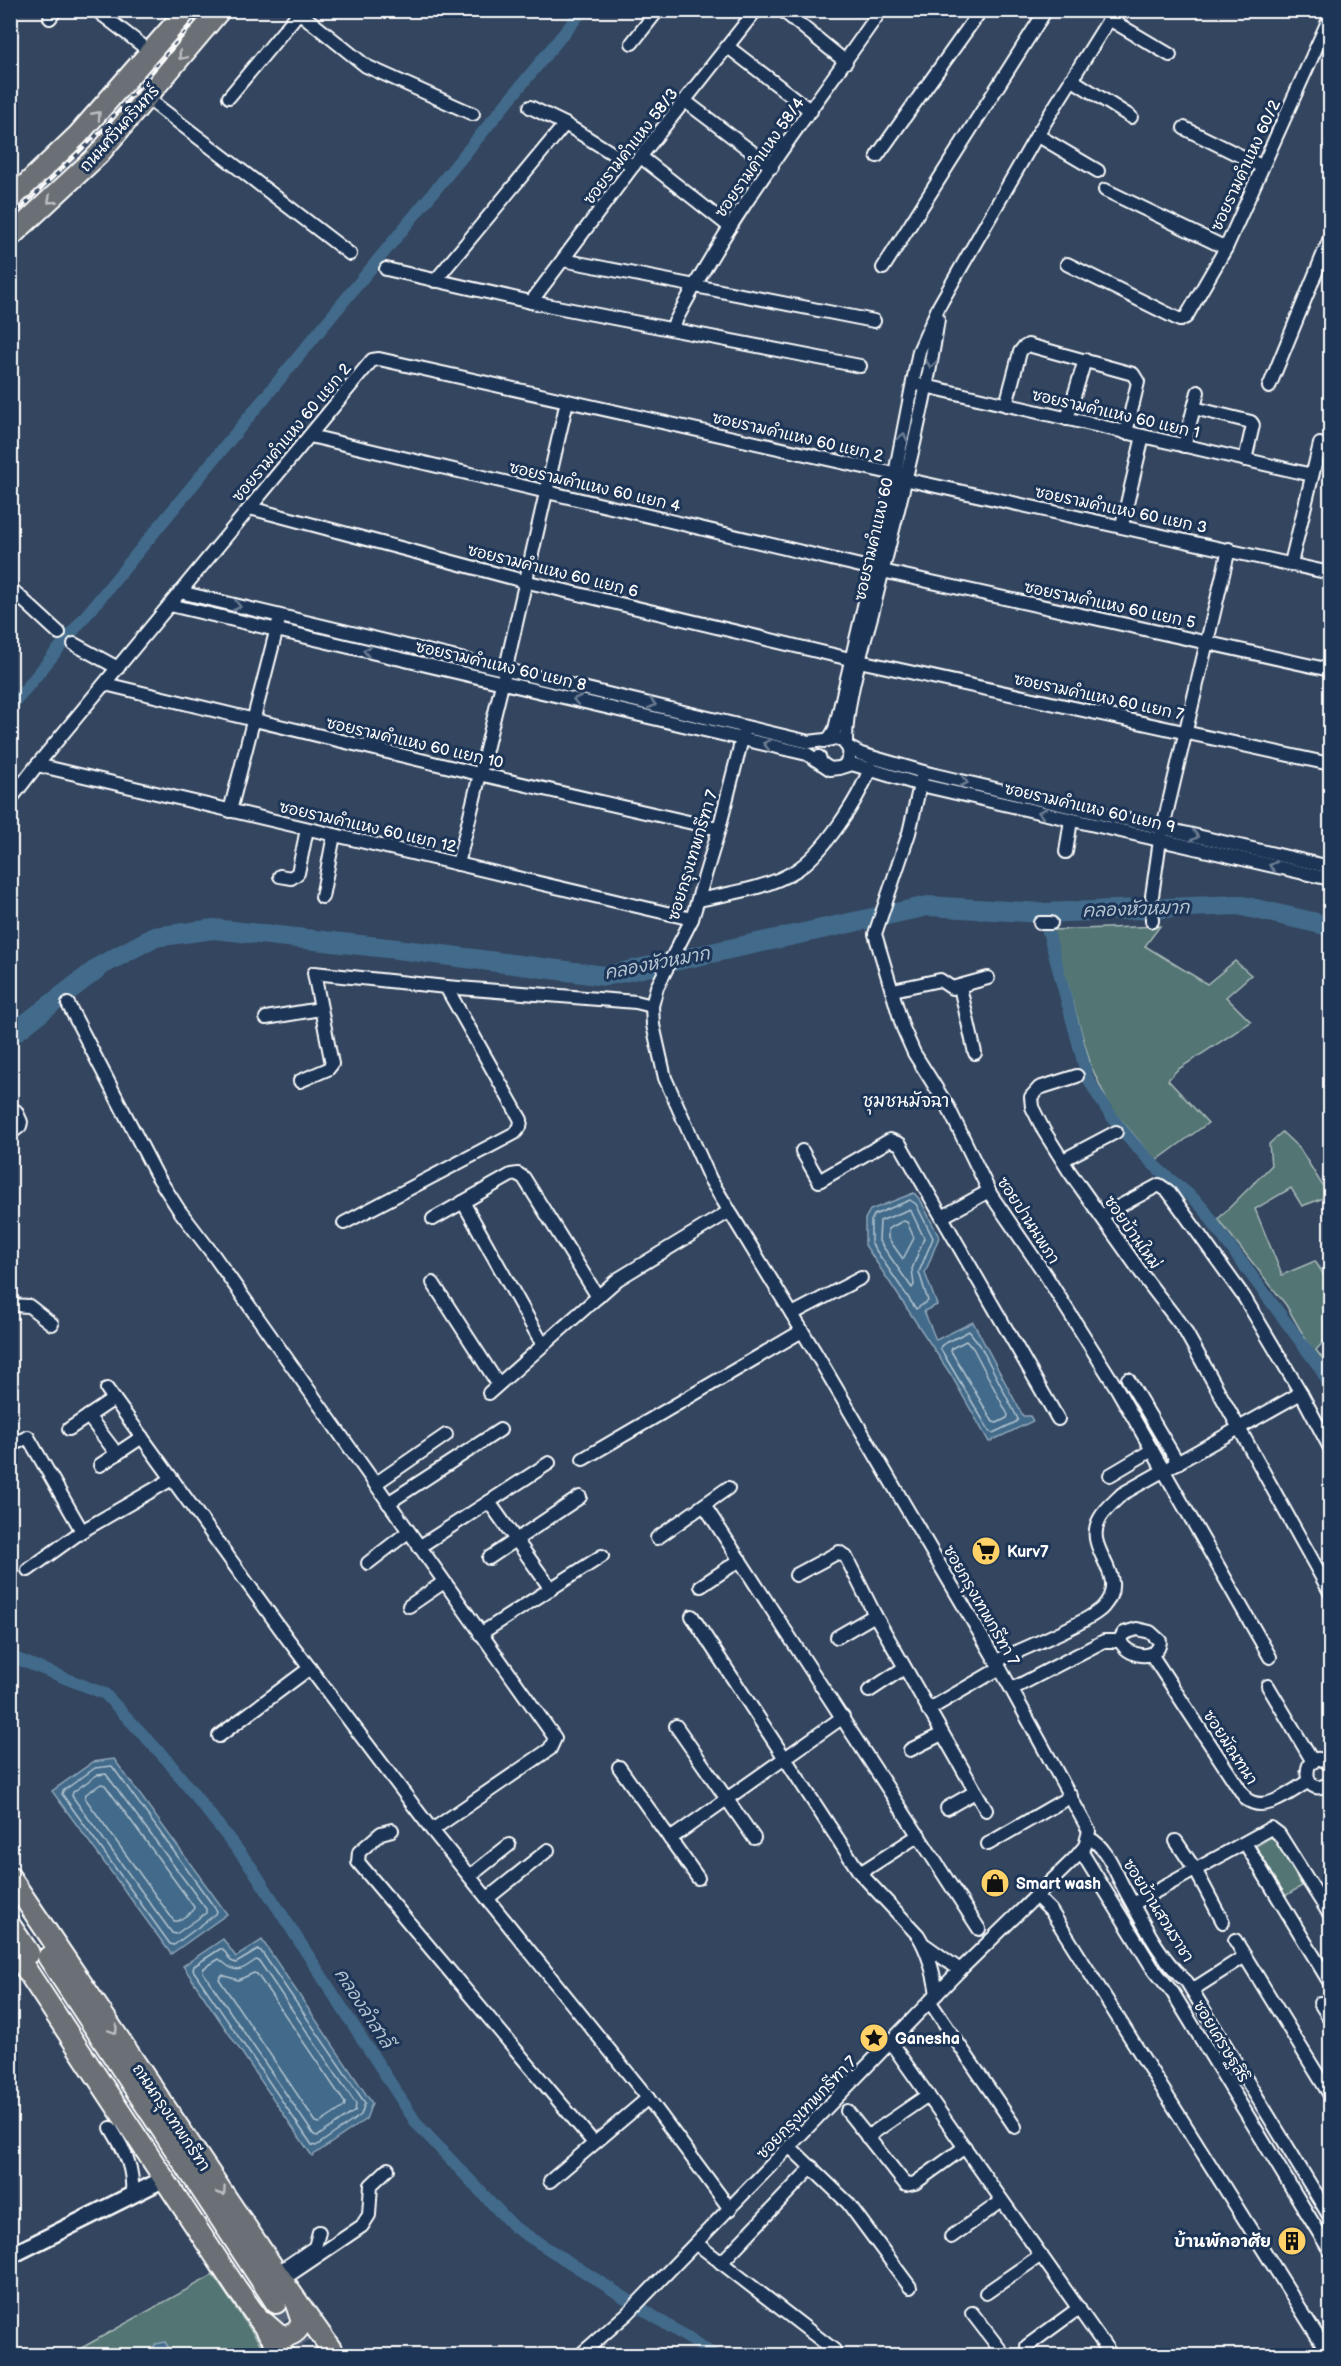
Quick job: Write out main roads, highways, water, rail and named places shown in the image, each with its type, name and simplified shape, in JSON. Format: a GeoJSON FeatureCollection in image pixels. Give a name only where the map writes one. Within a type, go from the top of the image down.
{"type":"FeatureCollection","features":[{"type":"Feature","properties":{"kind":"main road","name":"ถนนศรีนครินทร์"},"geometry":{"type":"LineString","coordinates":[[10,200],[78,135],[152,53],[187,10]]}},
{"type":"Feature","properties":{"kind":"main road","name":"ถนนศรีนครินทร์"},"geometry":{"type":"LineString","coordinates":[[10,237],[98,155],[220,10]]}},
{"type":"Feature","properties":{"kind":"main road"},"geometry":{"type":"LineString","coordinates":[[78,135],[98,155]]}},
{"type":"Feature","properties":{"kind":"main road","name":"ถนนกรุงเทพกรีฑา"},"geometry":{"type":"LineString","coordinates":[[10,1877],[275,2296],[285,2355]]}},
{"type":"Feature","properties":{"kind":"main road","name":"ถนนกรุงเทพกรีฑา"},"geometry":{"type":"LineString","coordinates":[[10,1897],[275,2296]]}},
{"type":"Feature","properties":{"kind":"main road","name":"ถนนกรุงเทพกรีฑา"},"geometry":{"type":"LineString","coordinates":[[10,1925],[157,2148],[275,2296]]}},
{"type":"Feature","properties":{"kind":"main road","name":"ถนนกรุงเทพกรีฑา"},"geometry":{"type":"LineString","coordinates":[[10,1945],[164,2179],[275,2296],[336,2355]]}},
{"type":"Feature","properties":{"kind":"water"},"geometry":{"type":"Polygon","coordinates":[[[914,1193],[921,1201],[939,1237],[925,1273],[937,1305],[924,1311],[936,1340],[973,1322],[1023,1416],[1030,1416],[1033,1421],[989,1442],[951,1375],[865,1245],[865,1219],[870,1210],[914,1193]]]}},
{"type":"Feature","properties":{"kind":"water"},"geometry":{"type":"Polygon","coordinates":[[[114,1759],[227,1914],[171,1954],[52,1791],[93,1762],[114,1759]]]}},
{"type":"Feature","properties":{"kind":"water"},"geometry":{"type":"Polygon","coordinates":[[[223,1939],[236,1957],[262,1940],[372,2103],[366,2119],[312,2156],[183,1966],[223,1939]]]}},
{"type":"Feature","properties":{"kind":"water"},"geometry":{"type":"Polygon","coordinates":[[[165,2342],[173,2355],[147,2355],[156,2344],[165,2342]]]}},
{"type":"Feature","properties":{"kind":"waterway"},"geometry":{"type":"LineString","coordinates":[[10,708],[583,10]]}},
{"type":"Feature","properties":{"kind":"waterway","name":"คลองหัวหมาก"},"geometry":{"type":"LineString","coordinates":[[10,1036],[102,965],[154,937],[214,929],[397,949],[605,976],[928,906],[1043,913],[1238,905],[1330,926]]}},
{"type":"Feature","properties":{"kind":"waterway"},"geometry":{"type":"LineString","coordinates":[[1043,913],[1087,1076],[1101,1100],[1144,1155],[1202,1207],[1320,1368],[1330,1387]]}},
{"type":"Feature","properties":{"kind":"waterway","name":"คลองลำสาลี"},"geometry":{"type":"LineString","coordinates":[[10,1656],[105,1694],[167,1760],[252,1868],[417,2124],[514,2227],[716,2356]]}},
{"type":"Feature","properties":{"kind":"tunnel"},"geometry":{"type":"LineString","coordinates":[[276,2303],[315,2356]]}},
{"type":"Feature","properties":{"kind":"railway"},"geometry":{"type":"LineString","coordinates":[[10,219],[100,132],[204,10]]}},
{"type":"Feature","properties":{"kind":"place","name":"Kurv7"},"geometry":{"type":"Point","coordinates":[986,1551]}},
{"type":"Feature","properties":{"kind":"place","name":"Smart wash"},"geometry":{"type":"Point","coordinates":[995,1883]}},
{"type":"Feature","properties":{"kind":"place","name":"Ganesha"},"geometry":{"type":"Point","coordinates":[874,2038]}},
{"type":"Feature","properties":{"kind":"place","name":"บ้านพักอาศัย"},"geometry":{"type":"Point","coordinates":[1292,2241]}},
{"type":"Feature","properties":{"kind":"district","name":"ชุมชนมัจฉา"},"geometry":{"type":"Point","coordinates":[906,1101]}}]}
